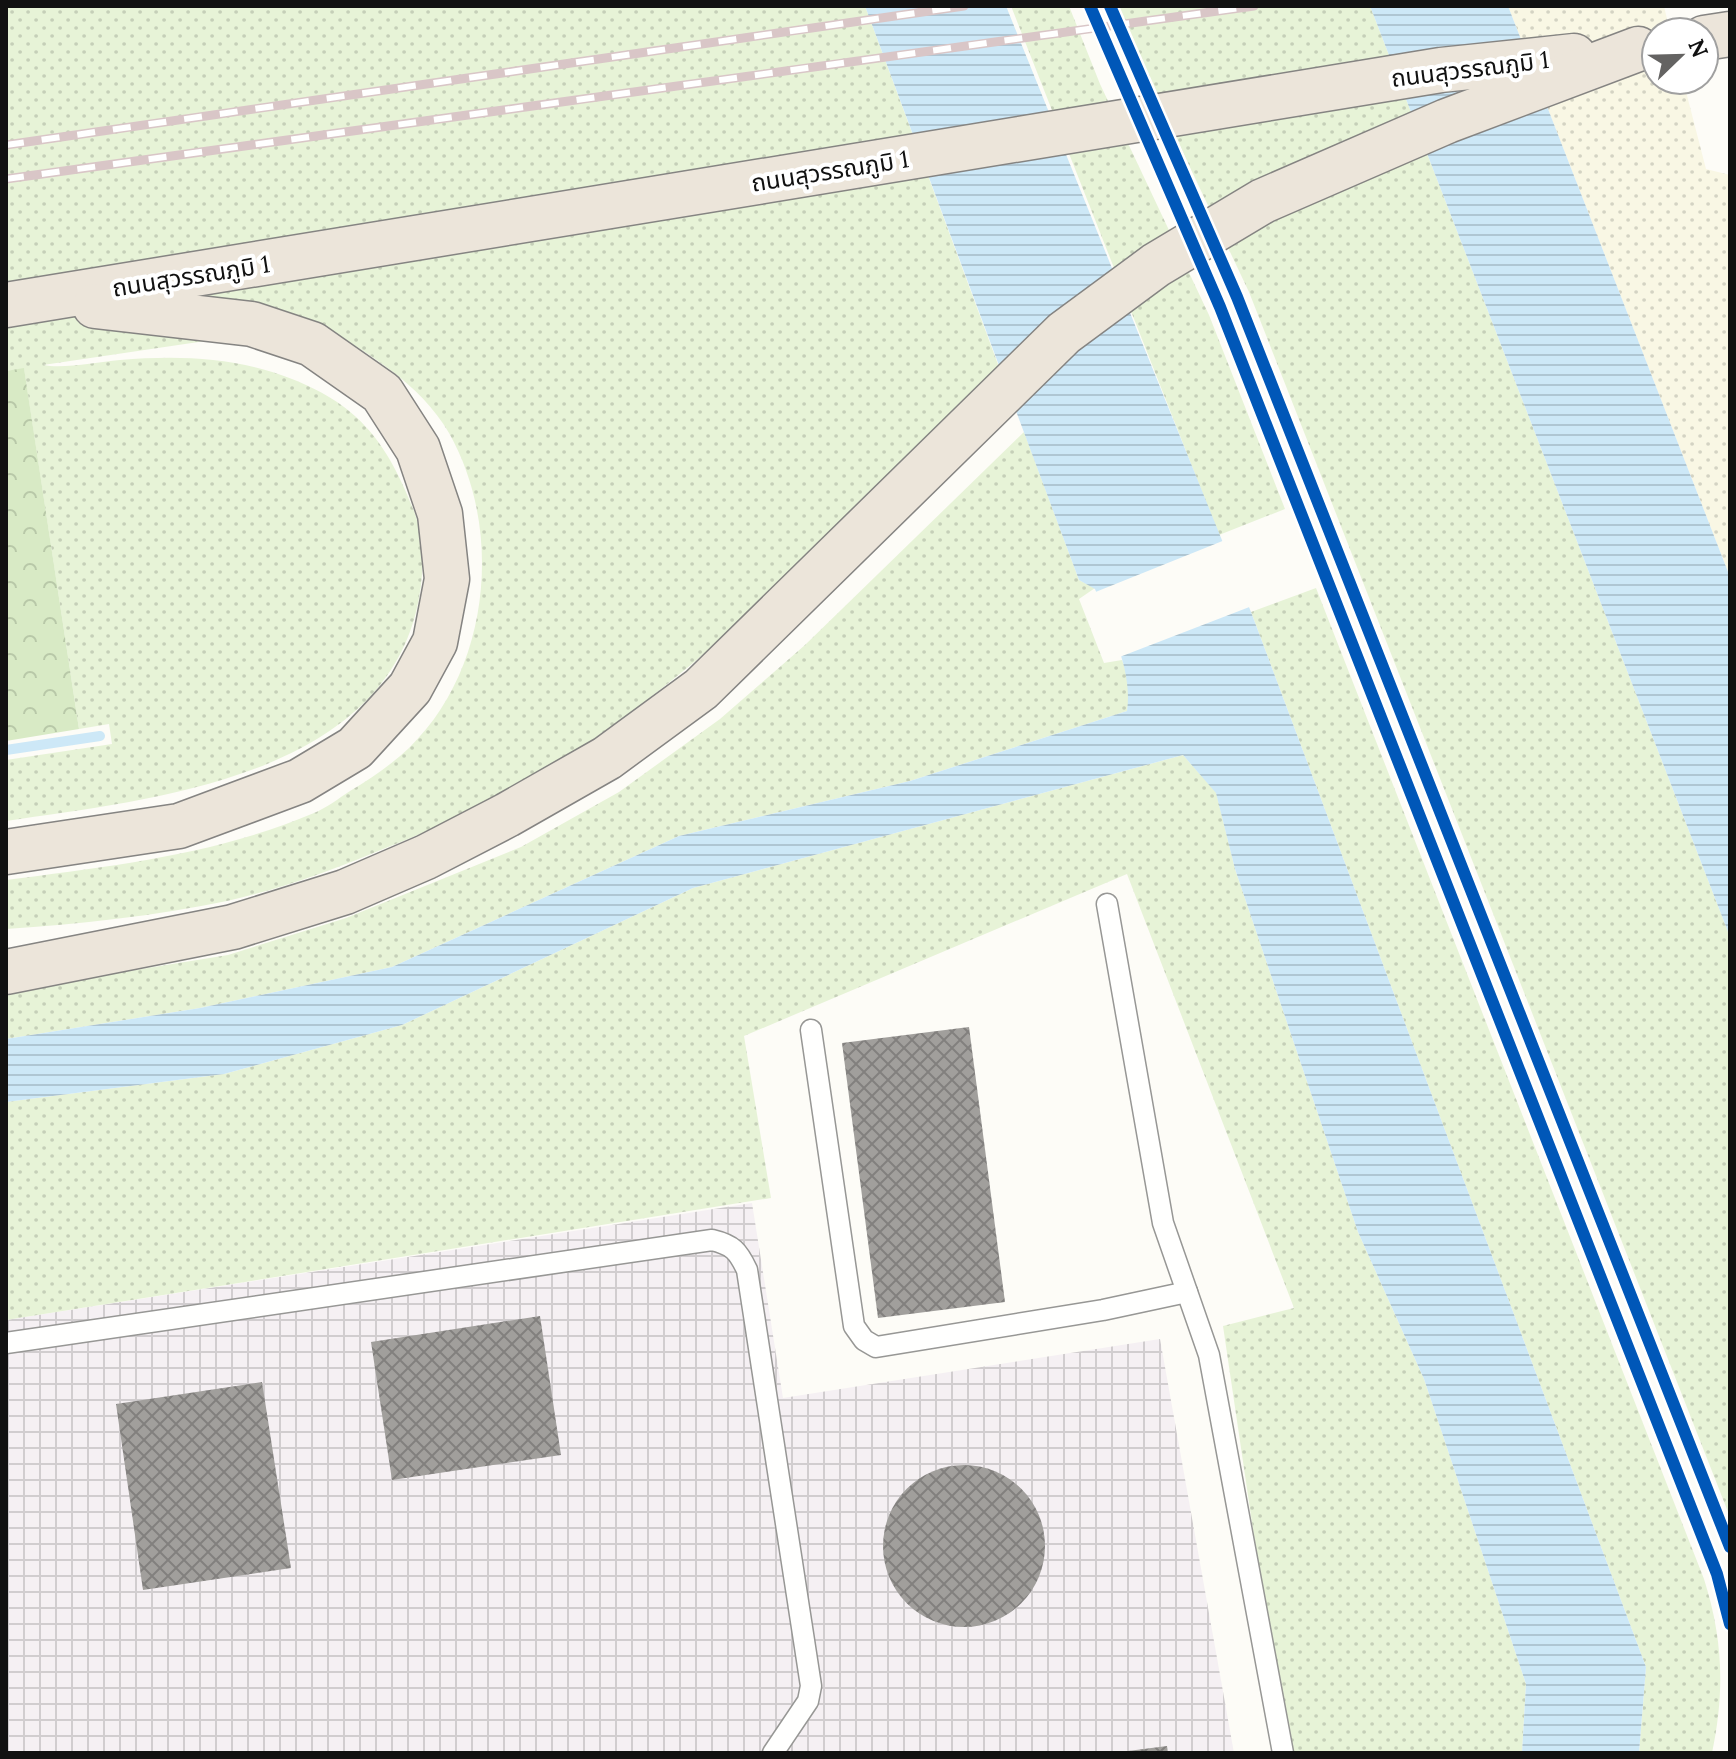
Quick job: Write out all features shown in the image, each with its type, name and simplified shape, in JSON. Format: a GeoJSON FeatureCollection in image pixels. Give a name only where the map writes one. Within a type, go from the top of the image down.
{"type":"FeatureCollection","features":[{"type":"Feature","properties":{"kind":"highway","name":"ถนนสุวรรณภูมิ 1"},"geometry":{"type":"LineString","coordinates":[[25,302],[1441,70],[1640,48]]}},
{"type":"Feature","properties":{"kind":"highway"},"geometry":{"type":"LineString","coordinates":[[6,972],[233,927],[345,892],[426,857],[607,758],[701,689],[1064,333],[1156,265],[1263,201],[1447,121],[1640,50]]}},
{"type":"Feature","properties":{"kind":"highway"},"geometry":{"type":"LineString","coordinates":[[6,852],[138,833],[212,816],[300,781],[355,748],[410,688],[435,642],[447,579],[440,514],[418,449],[382,393],[312,344],[252,324],[25,302]]}},
{"type":"Feature","properties":{"kind":"highway"},"geometry":{"type":"LineString","coordinates":[[6,962],[78,958]]}},
{"type":"Feature","properties":{"kind":"lane"},"geometry":{"type":"LineString","coordinates":[[1107,904],[1163,1223],[1209,1355],[1283,1753]]}},
{"type":"Feature","properties":{"kind":"lane"},"geometry":{"type":"LineString","coordinates":[[811,1030],[854,1326],[864,1340],[876,1347],[1103,1310],[1187,1292]]}},
{"type":"Feature","properties":{"kind":"lane"},"geometry":{"type":"LineString","coordinates":[[6,1343],[712,1240],[729,1244],[739,1251],[747,1270],[811,1686],[803,1709],[773,1753]]}},
{"type":"Feature","properties":{"kind":"shaded area"},"geometry":{"type":"Polygon","coordinates":[[[1508,6],[1664,6],[1666,16],[1640,16],[1640,96],[1687,96],[1706,169],[1730,175],[1730,577],[1508,6]]]}},
{"type":"Feature","properties":{"kind":"shaded area"},"geometry":{"type":"Polygon","coordinates":[[[752,1203],[783,1398],[1160,1339],[1234,1753],[6,1753],[6,1320],[752,1203]]]}},
{"type":"Feature","properties":{"kind":"green space"},"geometry":{"type":"Polygon","coordinates":[[[6,6],[865,6],[999,367],[824,544],[701,656],[637,708],[569,755],[498,798],[354,861],[245,897],[145,915],[6,929],[6,880],[162,857],[239,839],[318,811],[395,760],[436,716],[457,680],[472,640],[480,598],[482,555],[477,512],[466,471],[437,415],[392,371],[321,324],[43,365],[70,366],[142,358],[207,359],[271,372],[337,402],[369,430],[394,466],[404,487],[418,523],[422,548],[421,587],[416,612],[392,668],[354,712],[305,746],[248,771],[187,790],[6,821],[6,760],[112,744],[109,724],[79,729],[24,369],[6,371],[6,6]]]}},
{"type":"Feature","properties":{"kind":"green space"},"geometry":{"type":"Polygon","coordinates":[[[1011,6],[1069,6],[1100,84],[1209,315],[1285,509],[1219,535],[1011,6]]]}},
{"type":"Feature","properties":{"kind":"green space"},"geometry":{"type":"Polygon","coordinates":[[[1119,6],[1370,6],[1730,937],[1730,1517],[1249,292],[1142,66],[1119,6]]]}},
{"type":"Feature","properties":{"kind":"green space"},"geometry":{"type":"Polygon","coordinates":[[[24,368],[79,729],[6,741],[6,371],[24,368]]]}},
{"type":"Feature","properties":{"kind":"green space"},"geometry":{"type":"Polygon","coordinates":[[[1024,432],[1079,580],[1095,588],[1079,599],[1104,663],[1122,660],[1131,687],[1127,711],[910,781],[679,836],[392,967],[200,1008],[6,1039],[6,991],[228,955],[346,918],[521,847],[619,792],[720,719],[805,645],[1024,432]]]}},
{"type":"Feature","properties":{"kind":"green space"},"geometry":{"type":"Polygon","coordinates":[[[1316,588],[1704,1579],[1715,1623],[1720,1665],[1719,1708],[1712,1753],[1639,1753],[1646,1667],[1251,612],[1316,588]]]}},
{"type":"Feature","properties":{"kind":"green space"},"geometry":{"type":"Polygon","coordinates":[[[1183,755],[1216,792],[1235,869],[1358,1232],[1424,1379],[1526,1684],[1522,1753],[1286,1753],[1223,1326],[1294,1308],[1127,874],[744,1036],[771,1198],[6,1320],[6,1102],[224,1074],[402,1025],[693,888],[1183,755]]]}},
{"type":"Feature","properties":{"kind":"water"},"geometry":{"type":"Polygon","coordinates":[[[865,6],[1006,6],[1251,612],[1646,1667],[1639,1753],[1522,1753],[1526,1684],[1424,1379],[1358,1232],[1235,869],[1216,793],[1183,755],[693,888],[402,1025],[224,1074],[6,1102],[6,1039],[200,1008],[392,967],[679,836],[910,781],[1127,711],[1127,680],[1113,634],[1095,589],[1079,580],[865,6]]]}},
{"type":"Feature","properties":{"kind":"water"},"geometry":{"type":"Polygon","coordinates":[[[1370,6],[1508,6],[1730,577],[1730,937],[1370,6]]]}},
{"type":"Feature","properties":{"kind":"pier"},"geometry":{"type":"Polygon","coordinates":[[[1225,540],[1252,606],[1117,658],[1093,593],[1225,540]]]}},
{"type":"Feature","properties":{"kind":"building"},"geometry":{"type":"Polygon","coordinates":[[[969,1027],[1005,1302],[878,1318],[842,1043],[969,1027]]]}},
{"type":"Feature","properties":{"kind":"building"},"geometry":{"type":"Polygon","coordinates":[[[540,1316],[561,1455],[392,1480],[371,1342],[540,1316]]]}},
{"type":"Feature","properties":{"kind":"building"},"geometry":{"type":"Polygon","coordinates":[[[262,1382],[291,1568],[143,1590],[116,1404],[262,1382]]]}},
{"type":"Feature","properties":{"kind":"building"},"geometry":{"type":"Polygon","coordinates":[[[964,1465],[995,1471],[1021,1489],[1039,1515],[1045,1546],[1039,1577],[1021,1603],[995,1621],[964,1627],[933,1621],[907,1603],[889,1577],[883,1546],[889,1515],[907,1489],[933,1471],[964,1465]]]}},
{"type":"Feature","properties":{"kind":"building"},"geometry":{"type":"Polygon","coordinates":[[[1167,1746],[1168,1753],[1128,1753],[1128,1751],[1167,1746]]]}},
{"type":"Feature","properties":{"kind":"waterway"},"geometry":{"type":"LineString","coordinates":[[6,750],[100,736]]}},
{"type":"Feature","properties":{"kind":"railway"},"geometry":{"type":"LineString","coordinates":[[6,145],[964,6]]}},
{"type":"Feature","properties":{"kind":"railway"},"geometry":{"type":"LineString","coordinates":[[6,179],[1254,6]]}},
{"type":"Feature","properties":{"kind":"cycle path"},"geometry":{"type":"LineString","coordinates":[[1090,6],[1220,307],[1717,1574],[1730,1624]]}},
{"type":"Feature","properties":{"kind":"cycle path"},"geometry":{"type":"LineString","coordinates":[[1110,6],[1237,297],[1730,1547]]}}]}
